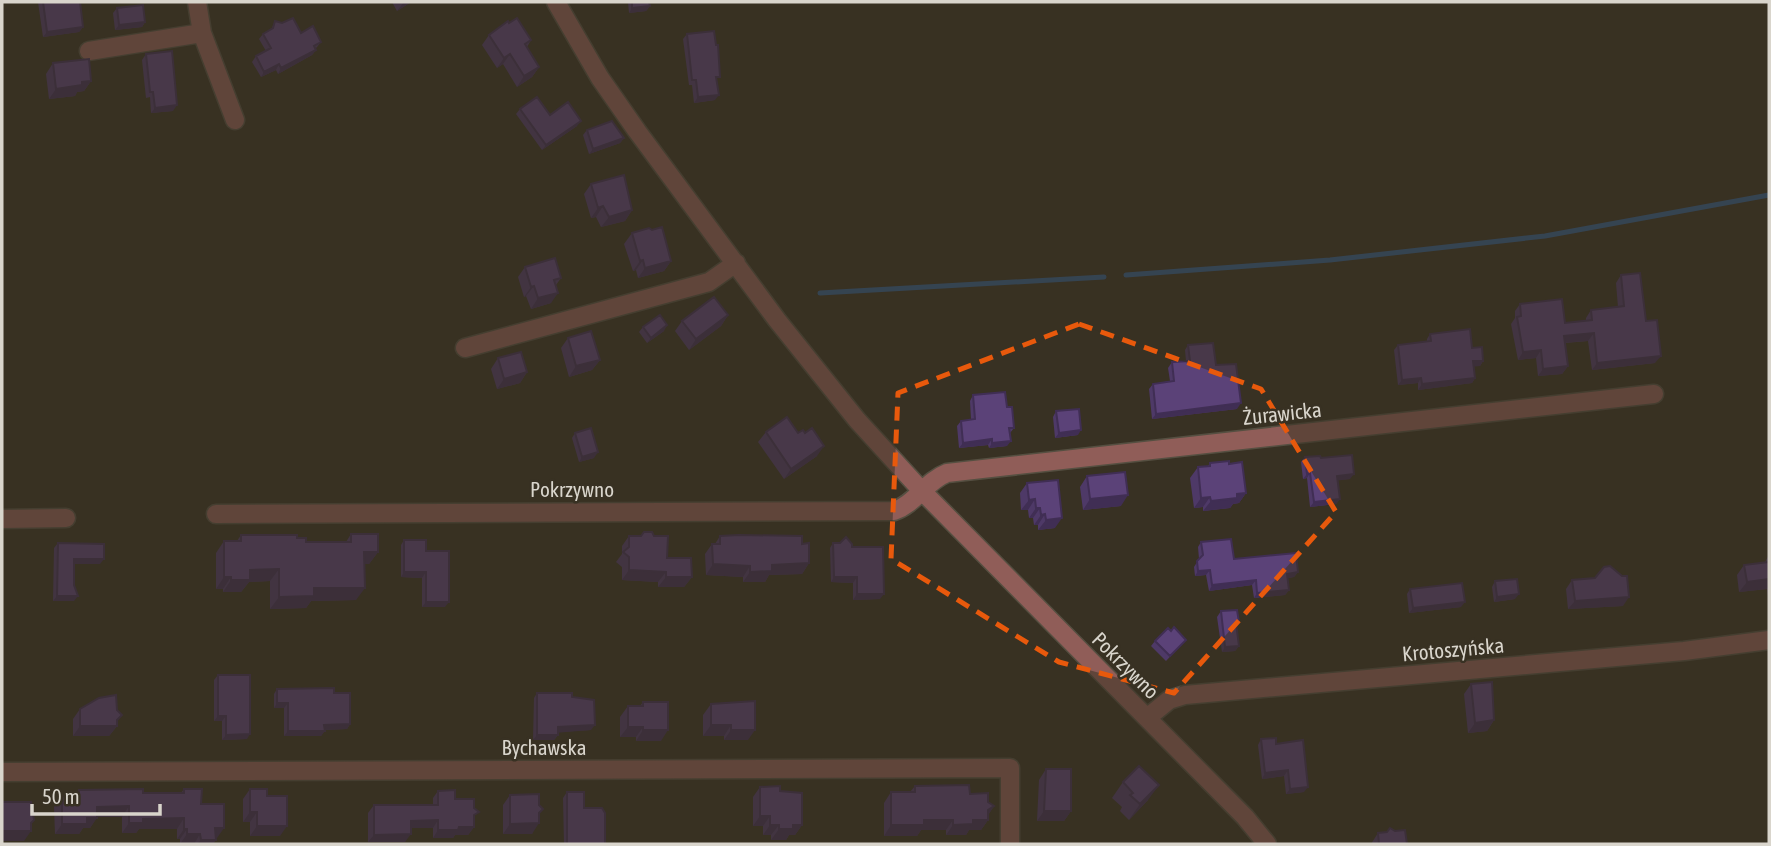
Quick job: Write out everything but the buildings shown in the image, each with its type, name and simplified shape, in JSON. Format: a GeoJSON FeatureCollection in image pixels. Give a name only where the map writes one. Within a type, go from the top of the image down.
{"type":"FeatureCollection","features":[{"type":"Feature","properties":{"kind":"street"},"geometry":{"type":"LineString","coordinates":[[197,2],[202,33],[235,120]]}},
{"type":"Feature","properties":{"kind":"street","name":"Pokrzywno"},"geometry":{"type":"LineString","coordinates":[[556,2],[619,106],[842,402],[921,490],[1245,817],[1266,844]]}},
{"type":"Feature","properties":{"kind":"street"},"geometry":{"type":"LineString","coordinates":[[89,51],[202,33]]}},
{"type":"Feature","properties":{"kind":"street"},"geometry":{"type":"LineString","coordinates":[[465,348],[709,282],[736,263]]}},
{"type":"Feature","properties":{"kind":"street","name":"Żurawicka"},"geometry":{"type":"LineString","coordinates":[[921,490],[930,481],[947,473],[1654,394]]}},
{"type":"Feature","properties":{"kind":"street","name":"Pokrzywno"},"geometry":{"type":"LineString","coordinates":[[215,513],[894,511],[901,509],[921,490]]}},
{"type":"Feature","properties":{"kind":"street"},"geometry":{"type":"LineString","coordinates":[[2,519],[66,518]]}},
{"type":"Feature","properties":{"kind":"street","name":"Krotoszyńska"},"geometry":{"type":"LineString","coordinates":[[1147,718],[1169,700],[1185,695],[1684,651],[1769,640]]}},
{"type":"Feature","properties":{"kind":"street","name":"Bychawska"},"geometry":{"type":"LineString","coordinates":[[2,772],[1010,768],[1010,844]]}},
{"type":"Feature","properties":{"kind":"highlighted area"},"geometry":{"type":"Polygon","coordinates":[[[1079,324],[1261,389],[1336,512],[1174,693],[1059,662],[891,559],[898,393],[1079,324]]]}},
{"type":"Feature","properties":{"kind":"waterway"},"geometry":{"type":"LineString","coordinates":[[1126,275],[1330,260],[1545,236],[1769,195]]}},
{"type":"Feature","properties":{"kind":"waterway"},"geometry":{"type":"LineString","coordinates":[[820,293],[1104,277]]}}]}
